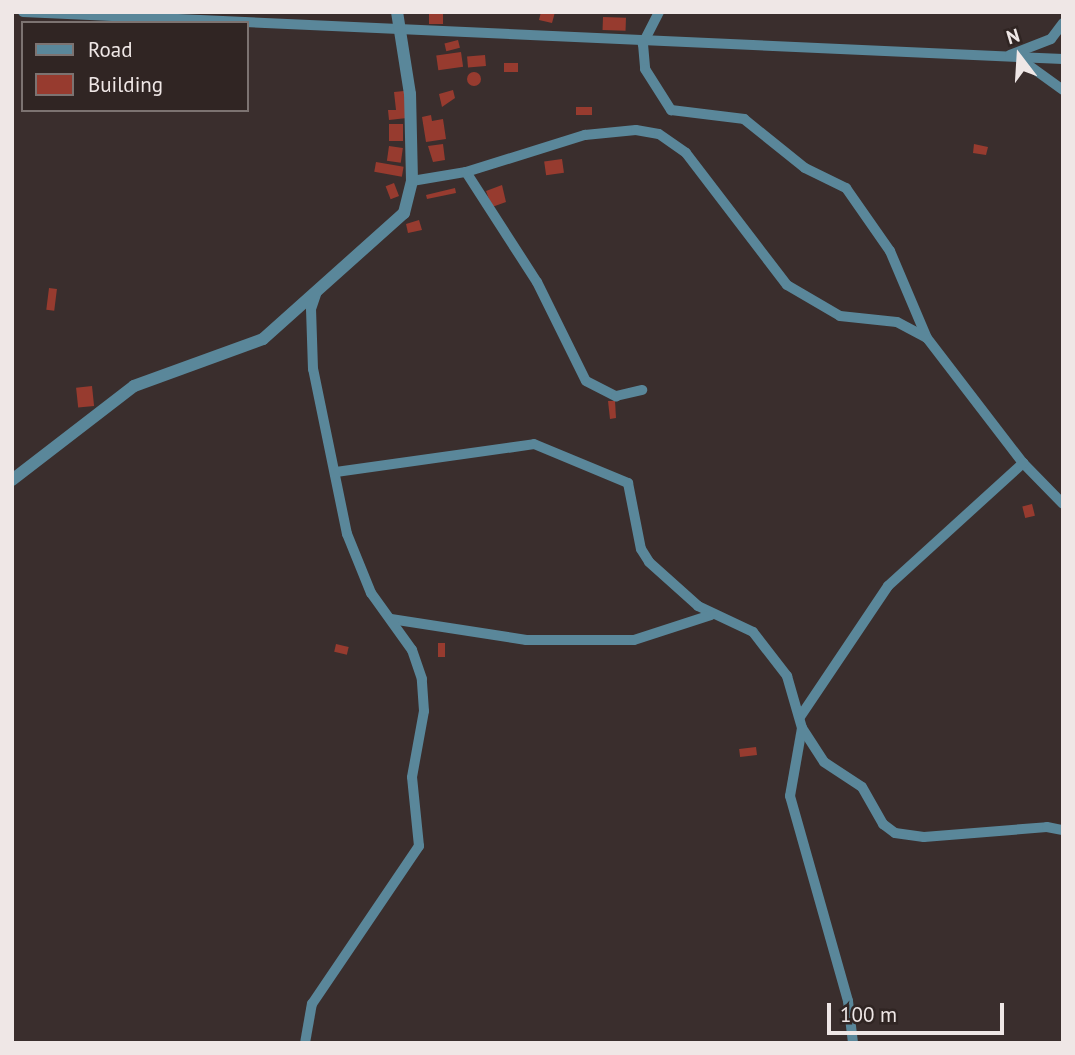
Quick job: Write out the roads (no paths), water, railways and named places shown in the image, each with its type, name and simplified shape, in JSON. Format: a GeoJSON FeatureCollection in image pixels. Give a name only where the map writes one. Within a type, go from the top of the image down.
{"type":"FeatureCollection","features":[{"type":"Feature","properties":{"kind":"street"},"geometry":{"type":"LineString","coordinates":[[23,12],[294,18],[397,28],[643,44],[1063,59]]}},
{"type":"Feature","properties":{"kind":"street"},"geometry":{"type":"LineString","coordinates":[[12,480],[126,390],[253,345],[317,292],[404,213],[412,181],[410,94],[397,28],[397,12]]}},
{"type":"Feature","properties":{"kind":"street"},"geometry":{"type":"LineString","coordinates":[[659,12],[643,44],[648,77],[671,110],[744,119],[805,167],[846,188],[890,251],[927,338],[1023,463],[1063,504]]}},
{"type":"Feature","properties":{"kind":"street"},"geometry":{"type":"LineString","coordinates":[[1008,56],[1051,39],[1063,23]]}},
{"type":"Feature","properties":{"kind":"street"},"geometry":{"type":"LineString","coordinates":[[1020,59],[1063,90]]}},
{"type":"Feature","properties":{"kind":"street"},"geometry":{"type":"LineString","coordinates":[[412,181],[466,172],[585,135],[636,130],[659,134],[686,153],[787,285],[840,316],[897,322],[927,338]]}},
{"type":"Feature","properties":{"kind":"street"},"geometry":{"type":"LineString","coordinates":[[466,172],[537,282],[586,381],[616,396],[642,390]]}},
{"type":"Feature","properties":{"kind":"street"},"geometry":{"type":"LineString","coordinates":[[305,1043],[312,1004],[419,846],[412,777],[424,711],[422,679],[391,619],[359,569],[313,369],[311,309],[317,292]]}},
{"type":"Feature","properties":{"kind":"street"},"geometry":{"type":"LineString","coordinates":[[335,472],[519,444],[549,448],[628,483],[641,549],[649,562],[711,615],[753,632],[787,676],[801,723],[824,762],[862,787],[883,824],[895,833],[925,837],[1047,827],[1063,830]]}},
{"type":"Feature","properties":{"kind":"street"},"geometry":{"type":"LineString","coordinates":[[853,1043],[845,990],[790,796],[801,723],[888,586],[1023,463]]}},
{"type":"Feature","properties":{"kind":"street"},"geometry":{"type":"LineString","coordinates":[[391,619],[526,639],[634,640],[711,615]]}}]}
